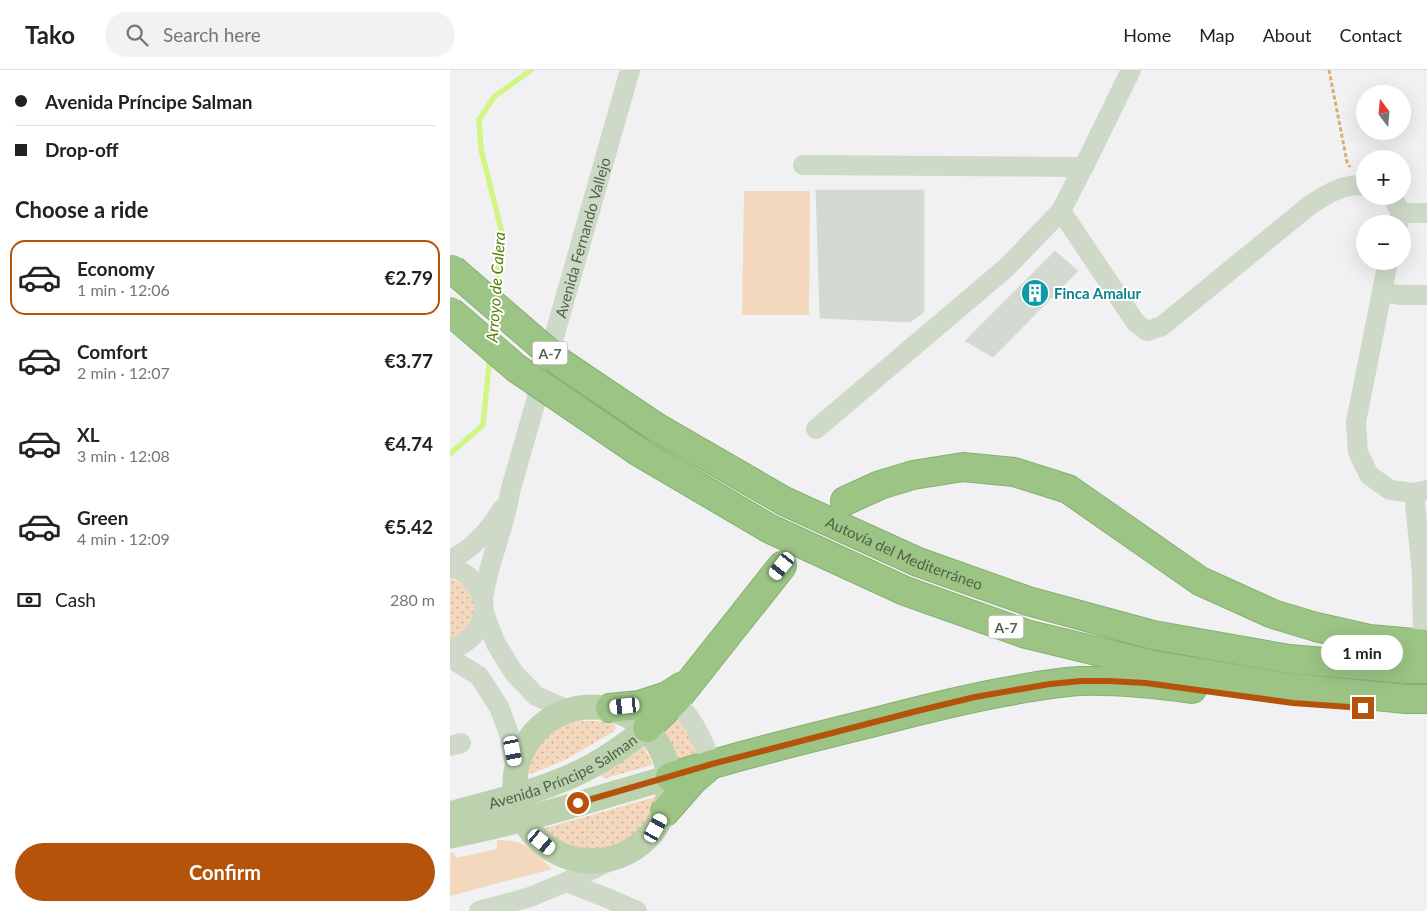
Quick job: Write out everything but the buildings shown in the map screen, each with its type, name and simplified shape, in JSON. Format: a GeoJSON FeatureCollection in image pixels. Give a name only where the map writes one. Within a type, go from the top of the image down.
{"type":"FeatureCollection","features":[{"type":"Feature","properties":{"kind":"highway","name":"Autovía del Mediterráneo"},"geometry":{"type":"LineString","coordinates":[[451,268],[561,363],[656,427],[784,501],[918,562],[1028,601],[1153,635],[1289,660],[1422,650]]}},
{"type":"Feature","properties":{"kind":"highway","name":"Autovía del Mediterráneo"},"geometry":{"type":"LineString","coordinates":[[450,311],[516,368],[639,452],[779,533],[905,591],[1026,634],[1154,665],[1286,687],[1417,699]]}},
{"type":"Feature","properties":{"kind":"highway"},"geometry":{"type":"LineString","coordinates":[[846,501],[880,485],[913,475],[963,467],[1014,472],[1068,489],[1200,581],[1273,614],[1316,627],[1422,650]]}},
{"type":"Feature","properties":{"kind":"highway"},"geometry":{"type":"LineString","coordinates":[[647,728],[671,698],[692,680],[782,566]]}},
{"type":"Feature","properties":{"kind":"highway"},"geometry":{"type":"LineString","coordinates":[[670,777],[712,764],[917,711],[975,697],[1050,684],[1081,681],[1146,683],[1293,703],[1363,708],[1417,699]]}},
{"type":"Feature","properties":{"kind":"highway"},"geometry":{"type":"LineString","coordinates":[[610,708],[640,705],[671,698]]}},
{"type":"Feature","properties":{"kind":"highway"},"geometry":{"type":"LineString","coordinates":[[665,812],[693,780],[712,764]]}},
{"type":"Feature","properties":{"kind":"main road","name":"Avenida Príncipe Salman"},"geometry":{"type":"LineString","coordinates":[[474,808],[502,785],[515,766],[531,736],[547,720],[568,710],[589,706],[610,708]]}},
{"type":"Feature","properties":{"kind":"main road"},"geometry":{"type":"LineString","coordinates":[[450,840],[462,845],[507,835],[525,838],[569,858],[589,861],[610,859],[629,852],[644,842],[656,828],[665,812],[669,795],[670,777],[668,763],[663,750],[647,728],[630,716],[610,708]]}},
{"type":"Feature","properties":{"kind":"main road","name":"Avenida Príncipe Salman"},"geometry":{"type":"LineString","coordinates":[[450,814],[560,781],[587,769],[623,747],[647,728]]}},
{"type":"Feature","properties":{"kind":"main road"},"geometry":{"type":"LineString","coordinates":[[515,766],[515,796],[523,819],[535,836],[550,849]]}},
{"type":"Feature","properties":{"kind":"main road","name":"Avenida Príncipe Salman"},"geometry":{"type":"LineString","coordinates":[[450,836],[523,819],[670,777]]}},
{"type":"Feature","properties":{"kind":"street","name":"Avenida Fernando Vallejo"},"geometry":{"type":"LineString","coordinates":[[450,650],[462,645],[473,637],[480,626],[485,586],[491,561],[508,507],[510,492],[630,70]]}},
{"type":"Feature","properties":{"kind":"street"},"geometry":{"type":"LineString","coordinates":[[816,429],[1006,268],[1061,211],[1131,70]]}},
{"type":"Feature","properties":{"kind":"street"},"geometry":{"type":"LineString","coordinates":[[802,165],[1084,167]]}},
{"type":"Feature","properties":{"kind":"street"},"geometry":{"type":"LineString","coordinates":[[1061,211],[1136,323],[1147,331],[1162,326],[1310,205],[1331,191],[1356,187]]}},
{"type":"Feature","properties":{"kind":"street"},"geometry":{"type":"LineString","coordinates":[[1397,211],[1427,213]]}},
{"type":"Feature","properties":{"kind":"street"},"geometry":{"type":"LineString","coordinates":[[1386,270],[1356,422],[1358,452],[1369,475],[1390,490],[1420,491],[1422,650]]}},
{"type":"Feature","properties":{"kind":"street"},"geometry":{"type":"LineString","coordinates":[[1382,292],[1399,295],[1427,295]]}},
{"type":"Feature","properties":{"kind":"street","name":"Avenida Fernando Vallejo"},"geometry":{"type":"LineString","coordinates":[[450,560],[472,546],[483,536],[499,513],[510,492]]}},
{"type":"Feature","properties":{"kind":"street"},"geometry":{"type":"LineString","coordinates":[[450,568],[459,570],[478,586],[496,644],[514,672],[536,696],[568,710]]}},
{"type":"Feature","properties":{"kind":"street"},"geometry":{"type":"LineString","coordinates":[[450,658],[479,676],[499,707],[510,736],[515,766]]}},
{"type":"Feature","properties":{"kind":"street"},"geometry":{"type":"LineString","coordinates":[[671,698],[690,718],[704,743],[712,764]]}},
{"type":"Feature","properties":{"kind":"street"},"geometry":{"type":"LineString","coordinates":[[479,911],[530,897],[629,852]]}},
{"type":"Feature","properties":{"kind":"street"},"geometry":{"type":"LineString","coordinates":[[566,882],[637,911]]}},
{"type":"Feature","properties":{"kind":"path"},"geometry":{"type":"LineString","coordinates":[[1329,70],[1347,162],[1356,176]]}},
{"type":"Feature","properties":{"kind":"shaded area"},"geometry":{"type":"Polygon","coordinates":[[[744,191],[810,191],[809,315],[742,315],[744,191]]]}},
{"type":"Feature","properties":{"kind":"shaded area"},"geometry":{"type":"Polygon","coordinates":[[[450,579],[464,587],[469,593],[474,607],[471,622],[467,629],[450,640],[450,579]]]}},
{"type":"Feature","properties":{"kind":"shaded area"},"geometry":{"type":"Polygon","coordinates":[[[680,713],[701,752],[676,760],[671,747],[659,731],[680,713]]]}},
{"type":"Feature","properties":{"kind":"shaded area"},"geometry":{"type":"Polygon","coordinates":[[[583,721],[614,724],[616,728],[613,732],[563,761],[524,775],[529,758],[545,738],[567,724],[583,721]]]}},
{"type":"Feature","properties":{"kind":"shaded area"},"geometry":{"type":"Polygon","coordinates":[[[644,747],[652,765],[606,778],[602,777],[601,773],[644,747]]]}},
{"type":"Feature","properties":{"kind":"shaded area"},"geometry":{"type":"Polygon","coordinates":[[[655,797],[661,799],[649,827],[627,848],[607,854],[587,854],[567,849],[553,842],[542,829],[655,797]]]}},
{"type":"Feature","properties":{"kind":"shaded area"},"geometry":{"type":"Polygon","coordinates":[[[497,840],[507,840],[528,847],[552,869],[450,896],[450,853],[454,852],[456,858],[497,849],[497,840]]]}},
{"type":"Feature","properties":{"kind":"waterway","name":"Arroyo de Calera"},"geometry":{"type":"LineString","coordinates":[[495,296],[502,233],[481,149],[479,120],[494,97],[531,70]]}},
{"type":"Feature","properties":{"kind":"waterway","name":"Arroyo de Calera"},"geometry":{"type":"LineString","coordinates":[[492,336],[494,316]]}},
{"type":"Feature","properties":{"kind":"waterway","name":"Arroyo de Calera"},"geometry":{"type":"LineString","coordinates":[[450,454],[483,425],[490,355]]}},
{"type":"Feature","properties":{"kind":"place","name":"Finca Amalur"},"geometry":{"type":"Point","coordinates":[1035,293]}},
{"type":"Feature","properties":{"kind":"route"},"geometry":{"type":"LineString","coordinates":[[578,803],[712,764],[917,711],[975,697],[1050,684],[1081,681],[1146,683],[1293,703],[1363,708]]}}]}
